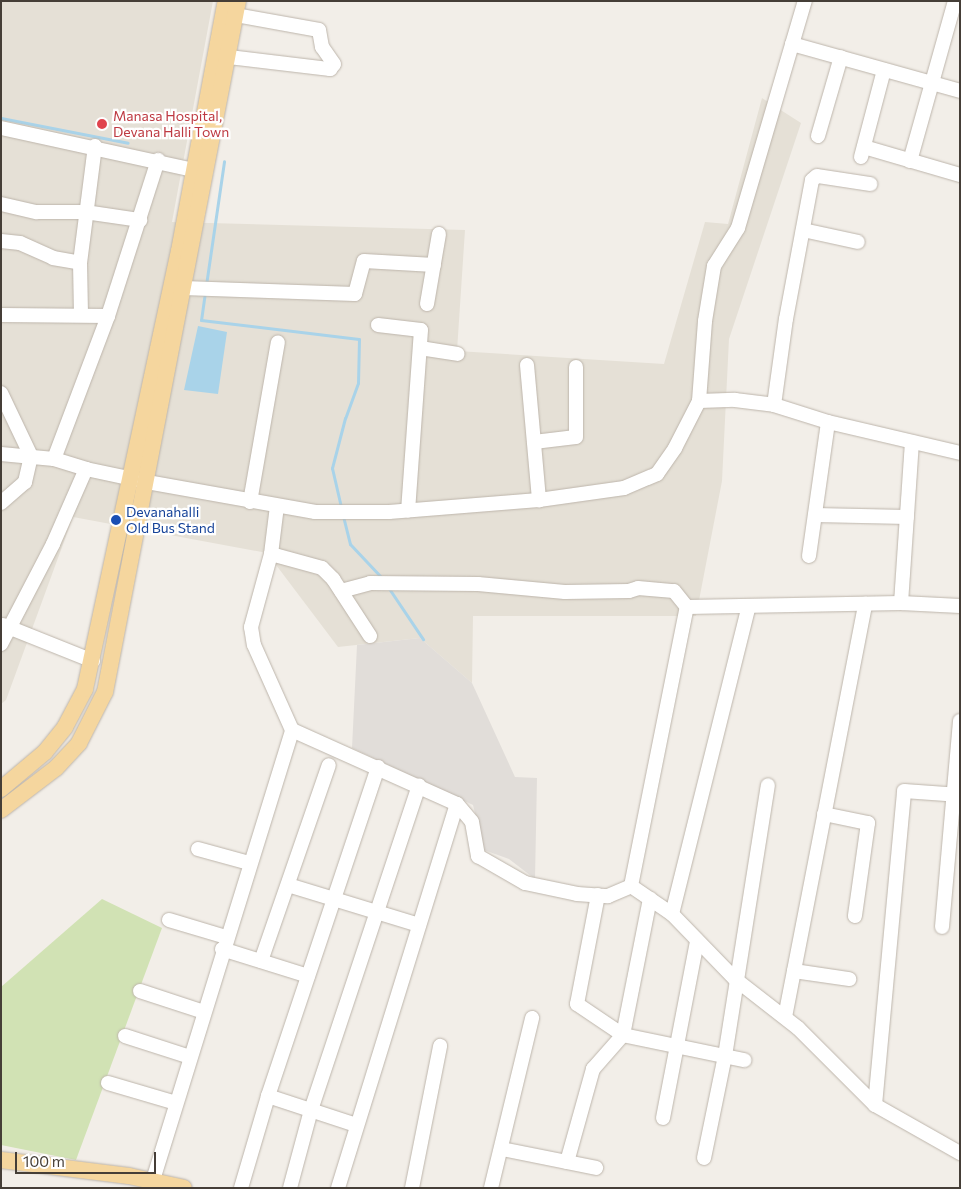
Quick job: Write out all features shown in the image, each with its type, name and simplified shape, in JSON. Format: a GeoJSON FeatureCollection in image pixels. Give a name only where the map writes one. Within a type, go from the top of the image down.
{"type":"FeatureCollection","features":[{"type":"Feature","properties":{"kind":"main road"},"geometry":{"type":"LineString","coordinates":[[1,789],[46,752],[65,727],[85,689],[93,661],[139,480],[183,288],[226,1]]}},
{"type":"Feature","properties":{"kind":"main road"},"geometry":{"type":"LineString","coordinates":[[1,810],[56,768],[79,744],[95,717],[112,666],[139,480],[200,171],[229,57],[237,8]]}},
{"type":"Feature","properties":{"kind":"main road"},"geometry":{"type":"LineString","coordinates":[[1,1160],[153,1180],[179,1187]]}},
{"type":"Feature","properties":{"kind":"street"},"geometry":{"type":"LineString","coordinates":[[1,454],[54,459],[86,470],[250,502],[329,512],[408,511],[539,500],[624,488],[657,474],[675,448],[699,401],[705,321],[714,266],[738,228],[805,1]]}},
{"type":"Feature","properties":{"kind":"street"},"geometry":{"type":"LineString","coordinates":[[910,160],[955,1]]}},
{"type":"Feature","properties":{"kind":"street"},"geometry":{"type":"LineString","coordinates":[[229,57],[330,69],[334,64],[322,47],[319,30],[237,8]]}},
{"type":"Feature","properties":{"kind":"street"},"geometry":{"type":"LineString","coordinates":[[792,44],[960,91]]}},
{"type":"Feature","properties":{"kind":"street"},"geometry":{"type":"LineString","coordinates":[[818,136],[841,57]]}},
{"type":"Feature","properties":{"kind":"street"},"geometry":{"type":"LineString","coordinates":[[884,70],[863,152],[910,160],[959,173]]}},
{"type":"Feature","properties":{"kind":"street"},"geometry":{"type":"LineString","coordinates":[[1,128],[95,146],[200,171]]}},
{"type":"Feature","properties":{"kind":"street"},"geometry":{"type":"LineString","coordinates":[[81,314],[80,262],[95,146]]}},
{"type":"Feature","properties":{"kind":"street"},"geometry":{"type":"LineString","coordinates":[[54,459],[108,316],[158,160]]}},
{"type":"Feature","properties":{"kind":"street"},"geometry":{"type":"LineString","coordinates":[[774,405],[786,318],[813,177],[870,184]]}},
{"type":"Feature","properties":{"kind":"street"},"geometry":{"type":"LineString","coordinates":[[1,204],[37,212],[85,212],[140,220]]}},
{"type":"Feature","properties":{"kind":"street"},"geometry":{"type":"LineString","coordinates":[[802,230],[858,242]]}},
{"type":"Feature","properties":{"kind":"street"},"geometry":{"type":"LineString","coordinates":[[427,304],[439,234]]}},
{"type":"Feature","properties":{"kind":"street"},"geometry":{"type":"LineString","coordinates":[[1,240],[20,242],[54,258],[80,262]]}},
{"type":"Feature","properties":{"kind":"street"},"geometry":{"type":"LineString","coordinates":[[183,288],[355,294],[364,261],[434,265]]}},
{"type":"Feature","properties":{"kind":"street"},"geometry":{"type":"LineString","coordinates":[[1,315],[81,314],[108,316]]}},
{"type":"Feature","properties":{"kind":"street"},"geometry":{"type":"LineString","coordinates":[[378,325],[422,330],[408,511]]}},
{"type":"Feature","properties":{"kind":"street"},"geometry":{"type":"LineString","coordinates":[[250,502],[278,342]]}},
{"type":"Feature","properties":{"kind":"street"},"geometry":{"type":"LineString","coordinates":[[420,348],[458,354]]}},
{"type":"Feature","properties":{"kind":"street"},"geometry":{"type":"LineString","coordinates":[[527,366],[539,500]]}},
{"type":"Feature","properties":{"kind":"street"},"geometry":{"type":"LineString","coordinates":[[534,442],[576,437],[576,367]]}},
{"type":"Feature","properties":{"kind":"street"},"geometry":{"type":"LineString","coordinates":[[1,392],[31,456],[25,482],[1,504]]}},
{"type":"Feature","properties":{"kind":"street"},"geometry":{"type":"LineString","coordinates":[[699,401],[735,400],[774,405],[828,422],[960,453]]}},
{"type":"Feature","properties":{"kind":"street"},"geometry":{"type":"LineString","coordinates":[[809,556],[828,422]]}},
{"type":"Feature","properties":{"kind":"street"},"geometry":{"type":"LineString","coordinates":[[901,603],[912,442]]}},
{"type":"Feature","properties":{"kind":"street"},"geometry":{"type":"LineString","coordinates":[[1,644],[6,626],[53,544],[86,470]]}},
{"type":"Feature","properties":{"kind":"street"},"geometry":{"type":"LineString","coordinates":[[153,1180],[224,943],[292,730],[254,645],[251,627],[271,554],[277,506]]}},
{"type":"Feature","properties":{"kind":"street"},"geometry":{"type":"LineString","coordinates":[[815,515],[907,516]]}},
{"type":"Feature","properties":{"kind":"street"},"geometry":{"type":"LineString","coordinates":[[271,554],[322,568],[341,591],[370,636]]}},
{"type":"Feature","properties":{"kind":"street"},"geometry":{"type":"LineString","coordinates":[[341,591],[370,583],[478,584],[565,592],[629,591],[638,588],[674,591],[687,607]]}},
{"type":"Feature","properties":{"kind":"street"},"geometry":{"type":"LineString","coordinates":[[687,607],[901,603],[960,606]]}},
{"type":"Feature","properties":{"kind":"street"},"geometry":{"type":"LineString","coordinates":[[785,1018],[865,604]]}},
{"type":"Feature","properties":{"kind":"street"},"geometry":{"type":"LineString","coordinates":[[672,914],[749,606]]}},
{"type":"Feature","properties":{"kind":"street"},"geometry":{"type":"LineString","coordinates":[[631,886],[687,607]]}},
{"type":"Feature","properties":{"kind":"street"},"geometry":{"type":"LineString","coordinates":[[6,626],[93,661]]}},
{"type":"Feature","properties":{"kind":"street"},"geometry":{"type":"LineString","coordinates":[[942,927],[957,795],[960,721]]}},
{"type":"Feature","properties":{"kind":"street"},"geometry":{"type":"LineString","coordinates":[[292,730],[457,804],[472,822],[478,856],[525,883],[608,896],[631,886]]}},
{"type":"Feature","properties":{"kind":"street"},"geometry":{"type":"LineString","coordinates":[[261,962],[329,765]]}},
{"type":"Feature","properties":{"kind":"street"},"geometry":{"type":"LineString","coordinates":[[241,1188],[268,1096],[378,767]]}},
{"type":"Feature","properties":{"kind":"street"},"geometry":{"type":"LineString","coordinates":[[704,1158],[725,1056],[735,978],[768,785]]}},
{"type":"Feature","properties":{"kind":"street"},"geometry":{"type":"LineString","coordinates":[[290,1188],[311,1110],[419,786]]}},
{"type":"Feature","properties":{"kind":"street"},"geometry":{"type":"LineString","coordinates":[[875,1105],[904,790],[957,795]]}},
{"type":"Feature","properties":{"kind":"street"},"geometry":{"type":"LineString","coordinates":[[338,1188],[457,804]]}},
{"type":"Feature","properties":{"kind":"street"},"geometry":{"type":"LineString","coordinates":[[824,814],[868,823],[855,916]]}},
{"type":"Feature","properties":{"kind":"street"},"geometry":{"type":"LineString","coordinates":[[198,849],[249,863]]}},
{"type":"Feature","properties":{"kind":"street"},"geometry":{"type":"LineString","coordinates":[[288,885],[418,925]]}},
{"type":"Feature","properties":{"kind":"street"},"geometry":{"type":"LineString","coordinates":[[631,886],[672,914],[697,942],[735,978],[785,1018],[875,1105],[960,1153]]}},
{"type":"Feature","properties":{"kind":"street"},"geometry":{"type":"LineString","coordinates":[[598,895],[577,1004],[623,1035],[744,1060]]}},
{"type":"Feature","properties":{"kind":"street"},"geometry":{"type":"LineString","coordinates":[[567,1162],[593,1069],[623,1035],[650,899]]}},
{"type":"Feature","properties":{"kind":"street"},"geometry":{"type":"LineString","coordinates":[[169,920],[224,943],[261,962],[308,976]]}},
{"type":"Feature","properties":{"kind":"street"},"geometry":{"type":"LineString","coordinates":[[663,1118],[697,942]]}},
{"type":"Feature","properties":{"kind":"street"},"geometry":{"type":"LineString","coordinates":[[794,970],[849,979]]}},
{"type":"Feature","properties":{"kind":"street"},"geometry":{"type":"LineString","coordinates":[[140,991],[204,1012]]}},
{"type":"Feature","properties":{"kind":"street"},"geometry":{"type":"LineString","coordinates":[[491,1188],[502,1149],[532,1018]]}},
{"type":"Feature","properties":{"kind":"street"},"geometry":{"type":"LineString","coordinates":[[125,1036],[190,1057]]}},
{"type":"Feature","properties":{"kind":"street"},"geometry":{"type":"LineString","coordinates":[[412,1188],[440,1046]]}},
{"type":"Feature","properties":{"kind":"street"},"geometry":{"type":"LineString","coordinates":[[108,1083],[176,1103]]}},
{"type":"Feature","properties":{"kind":"street"},"geometry":{"type":"LineString","coordinates":[[268,1096],[356,1125]]}},
{"type":"Feature","properties":{"kind":"street"},"geometry":{"type":"LineString","coordinates":[[502,1149],[596,1168]]}},
{"type":"Feature","properties":{"kind":"shaded area"},"geometry":{"type":"Polygon","coordinates":[[[1,1],[213,1],[172,222],[465,230],[457,351],[664,364],[705,222],[728,224],[762,98],[801,123],[729,339],[722,481],[696,616],[473,616],[472,683],[420,638],[338,647],[267,553],[73,517],[6,700],[1,704],[1,1]]]}},
{"type":"Feature","properties":{"kind":"shaded area"},"geometry":{"type":"Polygon","coordinates":[[[420,638],[472,683],[515,777],[537,778],[535,879],[509,859],[484,850],[473,805],[352,748],[357,645],[420,638]]]}},
{"type":"Feature","properties":{"kind":"green space"},"geometry":{"type":"Polygon","coordinates":[[[102,899],[162,928],[76,1160],[1,1145],[1,987],[102,899]]]}},
{"type":"Feature","properties":{"kind":"water"},"geometry":{"type":"Polygon","coordinates":[[[198,326],[227,332],[218,394],[184,390],[198,326]]]}},
{"type":"Feature","properties":{"kind":"waterway"},"geometry":{"type":"LineString","coordinates":[[1,118],[128,143]]}},
{"type":"Feature","properties":{"kind":"waterway"},"geometry":{"type":"LineString","coordinates":[[206,285],[224,161]]}},
{"type":"Feature","properties":{"kind":"waterway"},"geometry":{"type":"LineString","coordinates":[[205,292],[201,320],[359,339],[358,383],[345,418],[332,468],[341,507]]}},
{"type":"Feature","properties":{"kind":"waterway"},"geometry":{"type":"LineString","coordinates":[[343,516],[350,544],[382,578]]}},
{"type":"Feature","properties":{"kind":"waterway"},"geometry":{"type":"LineString","coordinates":[[388,587],[423,639]]}},
{"type":"Feature","properties":{"kind":"place","name":"Manasa Hospital, Devana Halli Town"},"geometry":{"type":"Point","coordinates":[102,124]}},
{"type":"Feature","properties":{"kind":"place","name":"Devanahalli Old Bus Stand"},"geometry":{"type":"Point","coordinates":[116,520]}}]}
